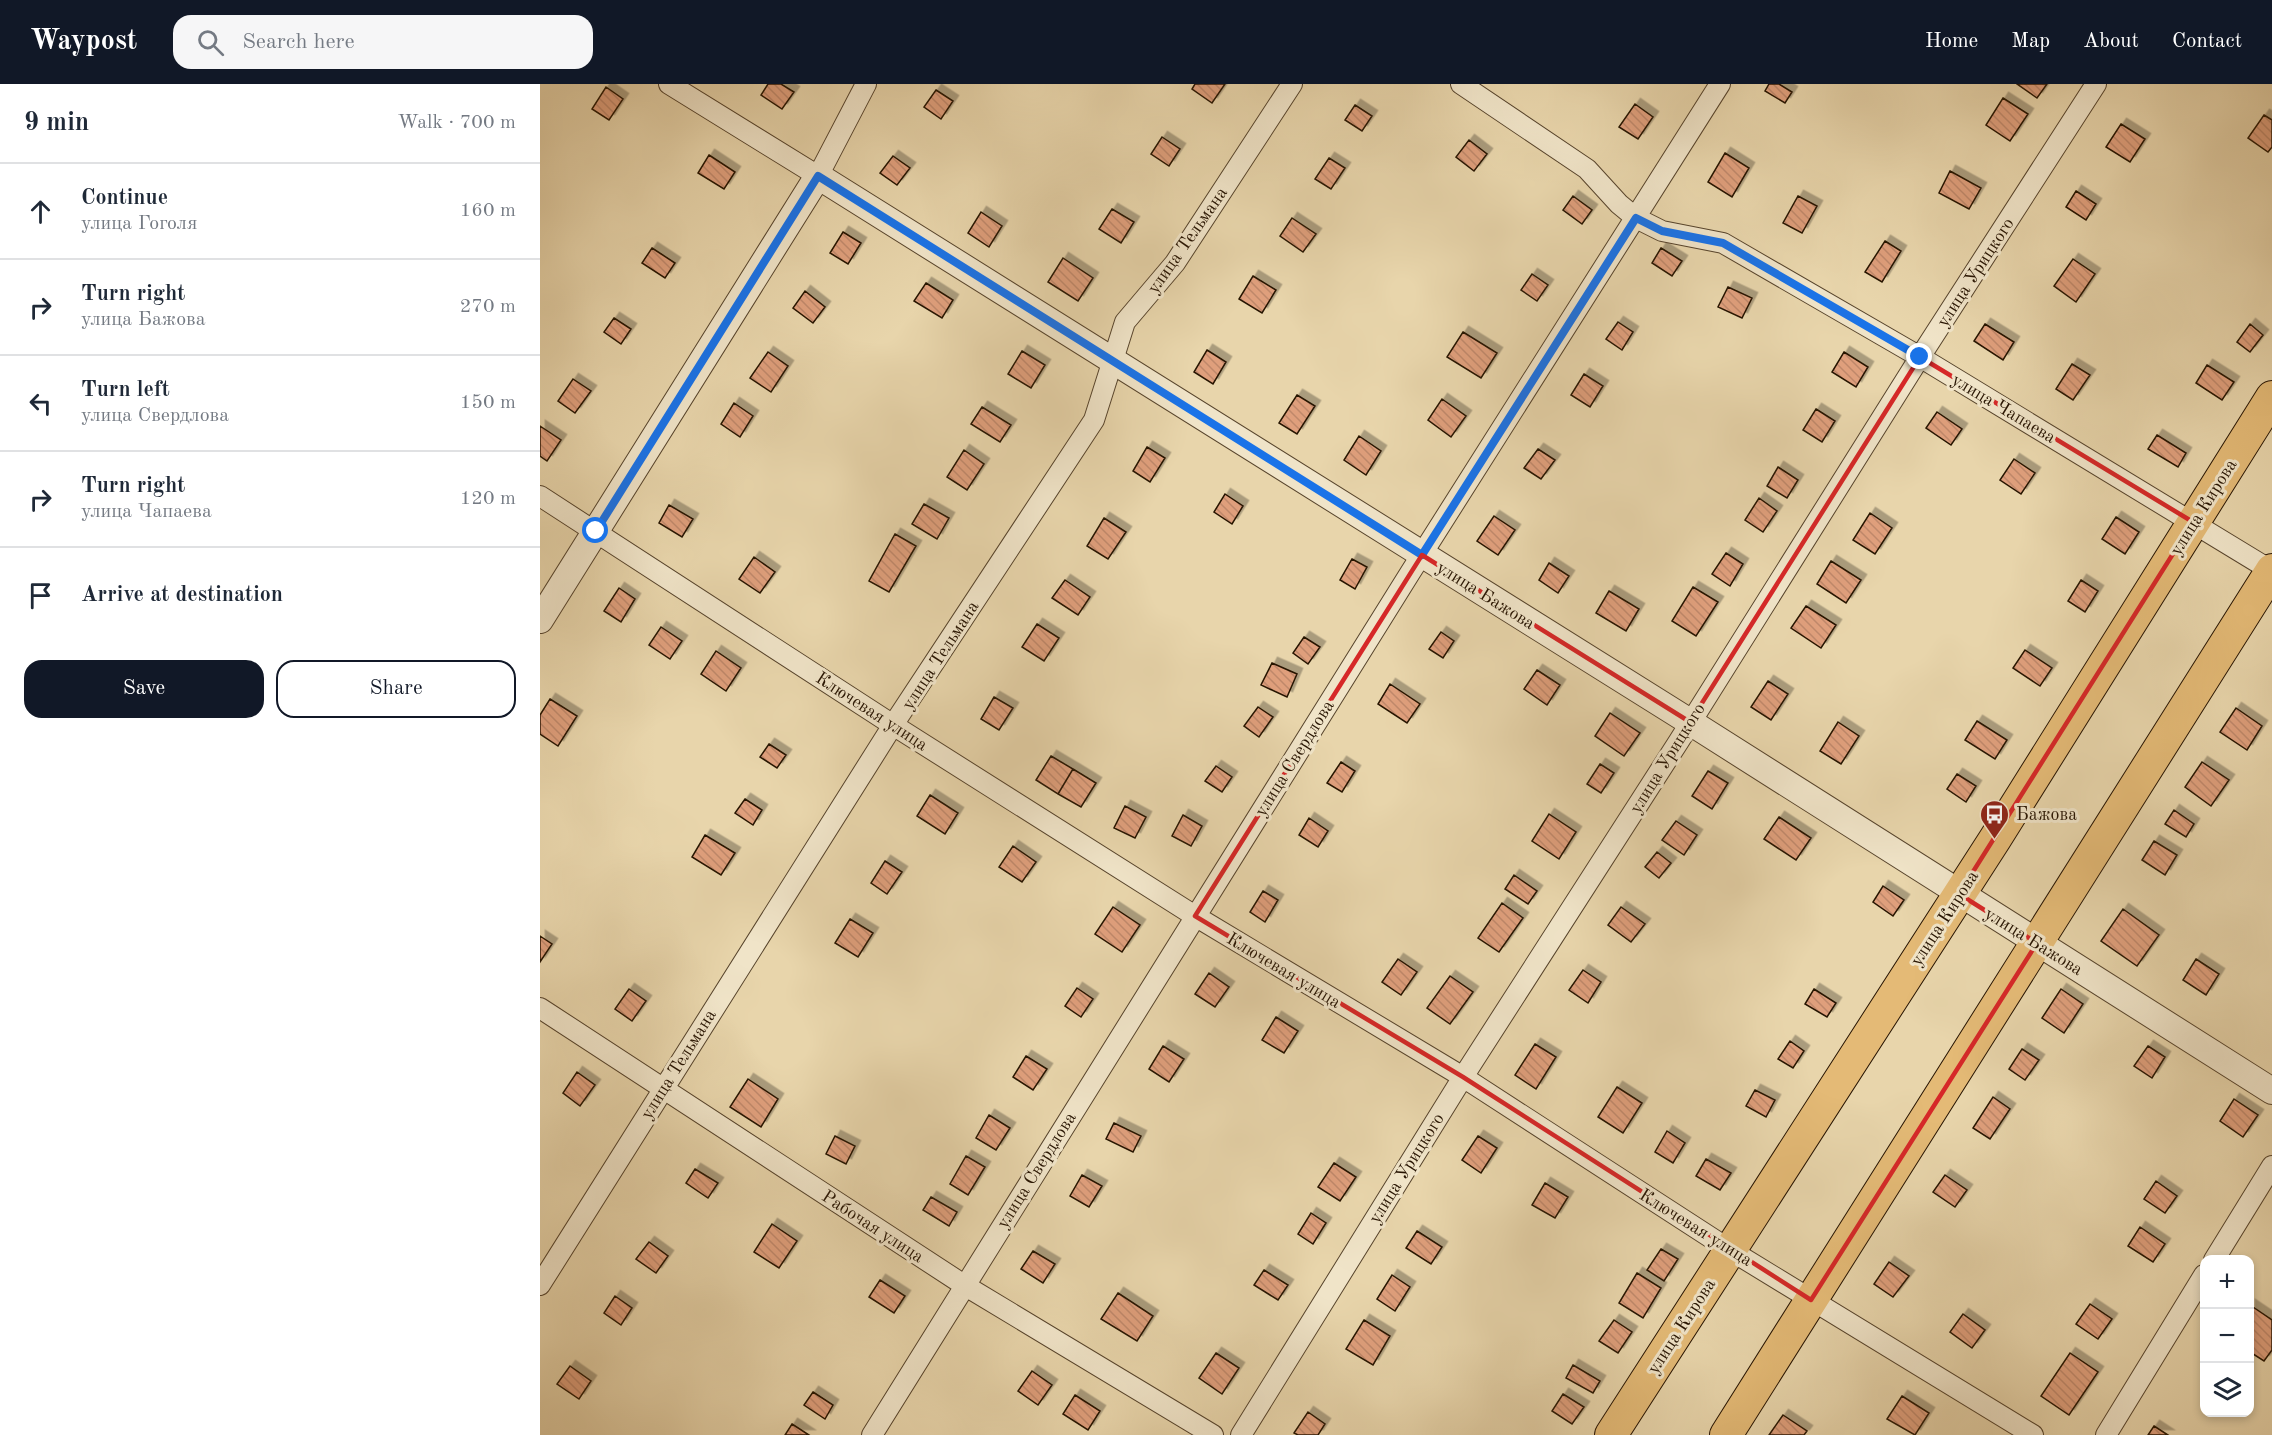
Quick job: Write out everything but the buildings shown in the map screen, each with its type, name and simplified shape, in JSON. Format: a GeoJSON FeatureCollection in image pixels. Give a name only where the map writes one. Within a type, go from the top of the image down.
{"type":"FeatureCollection","features":[{"type":"Feature","properties":{"kind":"main road","name":"улица Кирова"},"geometry":{"type":"LineString","coordinates":[[1611,1435],[1959,894],[2272,397]]}},
{"type":"Feature","properties":{"kind":"main road"},"geometry":{"type":"LineString","coordinates":[[1726,1435],[2272,571]]}},
{"type":"Feature","properties":{"kind":"street","name":"улица Бажова"},"geometry":{"type":"LineString","coordinates":[[669,84],[1690,722],[2272,1091]]}},
{"type":"Feature","properties":{"kind":"street"},"geometry":{"type":"LineString","coordinates":[[540,620],[818,176],[866,84]]}},
{"type":"Feature","properties":{"kind":"street","name":"улица Тельмана"},"geometry":{"type":"LineString","coordinates":[[540,1285],[662,1088],[893,725],[1094,420],[1125,322],[1175,263],[1292,84]]}},
{"type":"Feature","properties":{"kind":"street","name":"улица Чапаева"},"geometry":{"type":"LineString","coordinates":[[1461,84],[1587,169],[1619,204],[1636,218],[1662,231],[1723,243],[1920,357],[2272,571]]}},
{"type":"Feature","properties":{"kind":"street","name":"улица Свердлова"},"geometry":{"type":"LineString","coordinates":[[872,1435],[1195,916],[1720,84]]}},
{"type":"Feature","properties":{"kind":"street","name":"улица Урицкого"},"geometry":{"type":"LineString","coordinates":[[1241,1435],[1463,1077],[2096,84]]}},
{"type":"Feature","properties":{"kind":"street","name":"Ключевая улица"},"geometry":{"type":"LineString","coordinates":[[540,496],[893,725],[1195,916],[1463,1077],[1730,1250],[2033,1435]]}},
{"type":"Feature","properties":{"kind":"street","name":"Рабочая улица"},"geometry":{"type":"LineString","coordinates":[[540,1008],[964,1286],[1213,1435]]}},
{"type":"Feature","properties":{"kind":"street"},"geometry":{"type":"LineString","coordinates":[[2217,1255],[2272,1166]]}},
{"type":"Feature","properties":{"kind":"street"},"geometry":{"type":"LineString","coordinates":[[2106,1435],[2200,1283]]}},
{"type":"Feature","properties":{"kind":"highlighted area"},"geometry":{"type":"Polygon","coordinates":[[[1920,357],[2193,522],[1959,894],[2037,943],[1811,1300],[1463,1077],[1195,916],[1422,555],[1690,722],[1920,357]]]}},
{"type":"Feature","properties":{"kind":"place","name":"Бажова"},"geometry":{"type":"Point","coordinates":[1995,840]}},
{"type":"Feature","properties":{"kind":"route"},"geometry":{"type":"LineString","coordinates":[[596,531],[818,176],[1422,555],[1636,218],[1662,231],[1723,243],[1920,357]]}}]}
